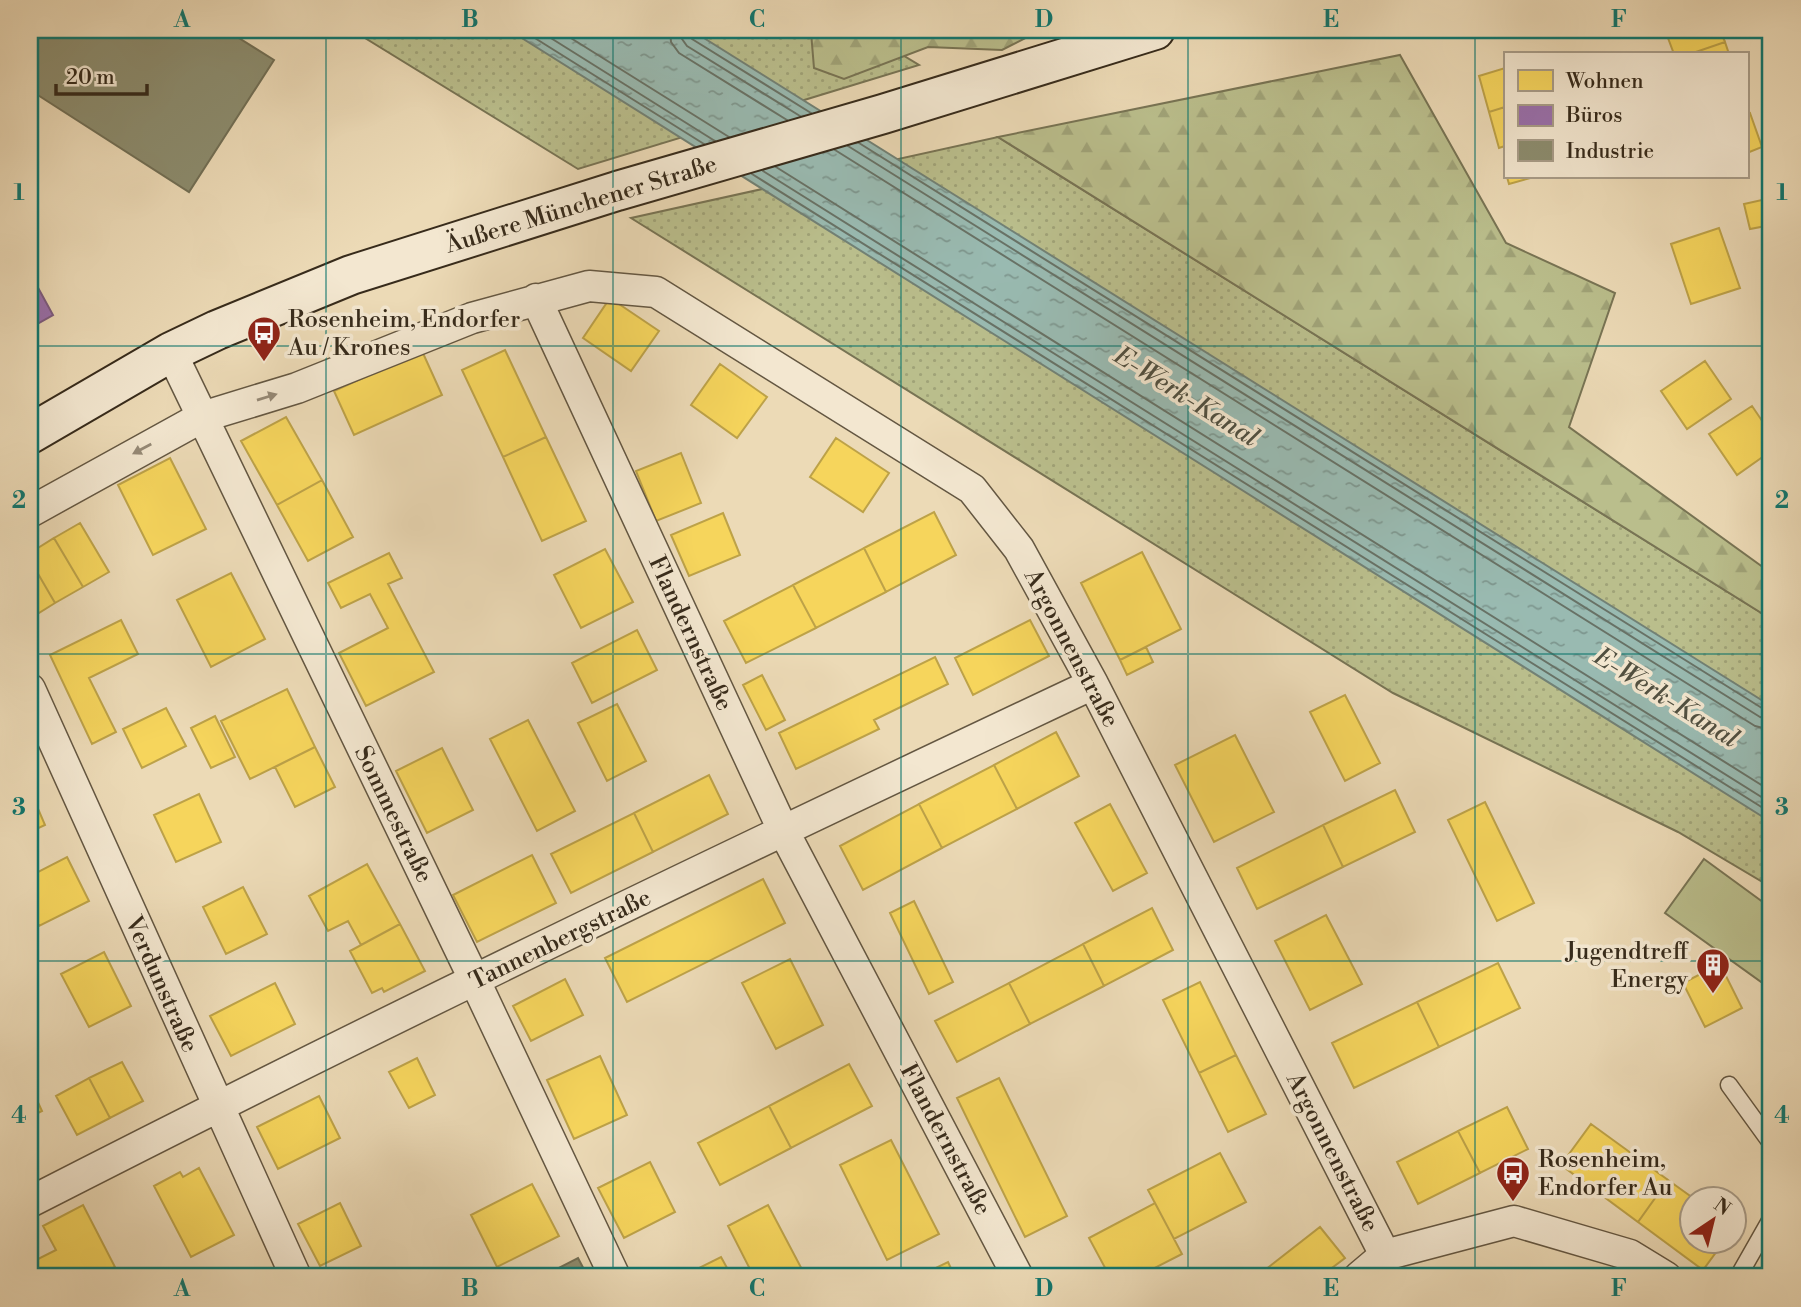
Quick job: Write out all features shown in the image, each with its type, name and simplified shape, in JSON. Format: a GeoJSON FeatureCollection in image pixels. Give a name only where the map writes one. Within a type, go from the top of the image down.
{"type":"FeatureCollection","features":[{"type":"Feature","properties":{"kind":"main road","name":"Äußere Münchener Straße"},"geometry":{"type":"LineString","coordinates":[[30,434],[171,352],[217,330],[351,275],[617,191],[901,109],[1155,30]]}},
{"type":"Feature","properties":{"kind":"street","name":"Argonnenstraße"},"geometry":{"type":"LineString","coordinates":[[536,299],[589,286],[656,292],[972,489],[1019,549],[1093,684],[1385,1255]]}},
{"type":"Feature","properties":{"kind":"street"},"geometry":{"type":"LineString","coordinates":[[30,512],[202,417],[297,388],[472,318],[536,299]]}},
{"type":"Feature","properties":{"kind":"street","name":"Flandernstraße"},"geometry":{"type":"LineString","coordinates":[[536,299],[783,830],[1018,1277]]}},
{"type":"Feature","properties":{"kind":"street","name":"Sommestraße"},"geometry":{"type":"LineString","coordinates":[[171,352],[615,1277]]}},
{"type":"Feature","properties":{"kind":"street","name":"Tannenbergstraße"},"geometry":{"type":"LineString","coordinates":[[30,1202],[217,1106],[783,830],[1093,684]]}},
{"type":"Feature","properties":{"kind":"street","name":"Verdunstraße"},"geometry":{"type":"LineString","coordinates":[[30,689],[296,1277]]}},
{"type":"Feature","properties":{"kind":"street"},"geometry":{"type":"LineString","coordinates":[[1359,1277],[1385,1255],[1514,1221],[1630,1255],[1666,1277]]}},
{"type":"Feature","properties":{"kind":"lane"},"geometry":{"type":"LineString","coordinates":[[1729,1085],[1771,1143]]}},
{"type":"Feature","properties":{"kind":"lane"},"geometry":{"type":"LineString","coordinates":[[1738,1277],[1771,1219]]}},
{"type":"Feature","properties":{"kind":"green space"},"geometry":{"type":"Polygon","coordinates":[[[352,30],[861,30],[919,65],[578,169],[352,30]]]}},
{"type":"Feature","properties":{"kind":"green space"},"geometry":{"type":"Polygon","coordinates":[[[1041,30],[1002,50],[928,47],[844,79],[814,68],[811,32],[1041,30]]]}},
{"type":"Feature","properties":{"kind":"green space"},"geometry":{"type":"Polygon","coordinates":[[[1400,55],[1506,243],[1615,293],[1569,427],[1771,573],[1771,619],[998,137],[1400,55]]]}},
{"type":"Feature","properties":{"kind":"green space"},"geometry":{"type":"Polygon","coordinates":[[[998,137],[1771,619],[1771,887],[1678,832],[1393,693],[631,218],[998,137]]]}},
{"type":"Feature","properties":{"kind":"green space"},"geometry":{"type":"Polygon","coordinates":[[[1704,859],[1771,908],[1771,974],[1764,984],[1665,913],[1704,859]]]}},
{"type":"Feature","properties":{"kind":"water","name":"E-Werk-Kanal"},"geometry":{"type":"Polygon","coordinates":[[[509,30],[691,30],[1771,706],[1771,822],[509,30]]]}},
{"type":"Feature","properties":{"kind":"building: Wohnen"},"geometry":{"type":"Polygon","coordinates":[[[1665,30],[1720,30],[1725,42],[1696,52],[1673,52],[1665,30]]]}},
{"type":"Feature","properties":{"kind":"building: Wohnen"},"geometry":{"type":"Polygon","coordinates":[[[1725,42],[1728,52],[1696,52],[1725,42]]]}},
{"type":"Feature","properties":{"kind":"building: Wohnen"},"geometry":{"type":"Polygon","coordinates":[[[1504,68],[1504,107],[1489,112],[1479,76],[1504,68]]]}},
{"type":"Feature","properties":{"kind":"building: Wohnen"},"geometry":{"type":"Polygon","coordinates":[[[1504,107],[1504,146],[1499,148],[1489,112],[1504,107]]]}},
{"type":"Feature","properties":{"kind":"building: Wohnen"},"geometry":{"type":"Polygon","coordinates":[[[1750,113],[1762,147],[1748,153],[1750,113]]]}},
{"type":"Feature","properties":{"kind":"building: Wohnen"},"geometry":{"type":"Polygon","coordinates":[[[1507,178],[1530,178],[1509,184],[1507,178]]]}},
{"type":"Feature","properties":{"kind":"building: Wohnen"},"geometry":{"type":"Polygon","coordinates":[[[1771,198],[1771,248],[1766,226],[1750,229],[1744,204],[1771,198]]]}},
{"type":"Feature","properties":{"kind":"building: Wohnen"},"geometry":{"type":"Polygon","coordinates":[[[1719,228],[1740,288],[1691,304],[1671,244],[1719,228]]]}},
{"type":"Feature","properties":{"kind":"building: Wohnen"},"geometry":{"type":"Polygon","coordinates":[[[610,298],[659,331],[631,371],[583,338],[610,298]]]}},
{"type":"Feature","properties":{"kind":"building: Wohnen"},"geometry":{"type":"Polygon","coordinates":[[[505,350],[546,437],[503,457],[462,370],[505,350]]]}},
{"type":"Feature","properties":{"kind":"building: Wohnen"},"geometry":{"type":"Polygon","coordinates":[[[422,351],[442,395],[354,435],[334,391],[422,351]]]}},
{"type":"Feature","properties":{"kind":"building: Wohnen"},"geometry":{"type":"Polygon","coordinates":[[[1705,361],[1731,399],[1687,429],[1661,391],[1705,361]]]}},
{"type":"Feature","properties":{"kind":"building: Wohnen"},"geometry":{"type":"Polygon","coordinates":[[[720,364],[767,397],[737,438],[691,405],[720,364]]]}},
{"type":"Feature","properties":{"kind":"building: Wohnen"},"geometry":{"type":"Polygon","coordinates":[[[1752,406],[1771,434],[1771,451],[1737,475],[1709,434],[1752,406]]]}},
{"type":"Feature","properties":{"kind":"building: Wohnen"},"geometry":{"type":"Polygon","coordinates":[[[286,417],[322,480],[277,505],[241,441],[286,417]]]}},
{"type":"Feature","properties":{"kind":"building: Wohnen"},"geometry":{"type":"Polygon","coordinates":[[[546,437],[586,521],[542,541],[503,457],[546,437]]]}},
{"type":"Feature","properties":{"kind":"building: Wohnen"},"geometry":{"type":"Polygon","coordinates":[[[836,438],[889,473],[863,512],[810,477],[836,438]]]}},
{"type":"Feature","properties":{"kind":"building: Wohnen"},"geometry":{"type":"Polygon","coordinates":[[[681,453],[701,503],[656,521],[636,471],[681,453]]]}},
{"type":"Feature","properties":{"kind":"building: Wohnen"},"geometry":{"type":"Polygon","coordinates":[[[170,458],[206,529],[153,555],[118,485],[170,458]]]}},
{"type":"Feature","properties":{"kind":"building: Wohnen"},"geometry":{"type":"Polygon","coordinates":[[[322,480],[353,537],[308,561],[277,505],[322,480]]]}},
{"type":"Feature","properties":{"kind":"building: Wohnen"},"geometry":{"type":"Polygon","coordinates":[[[934,512],[956,555],[886,592],[864,548],[934,512]]]}},
{"type":"Feature","properties":{"kind":"building: Wohnen"},"geometry":{"type":"Polygon","coordinates":[[[723,513],[740,555],[689,576],[671,535],[723,513]]]}},
{"type":"Feature","properties":{"kind":"building: Wohnen"},"geometry":{"type":"Polygon","coordinates":[[[80,523],[109,572],[83,587],[54,538],[80,523]]]}},
{"type":"Feature","properties":{"kind":"building: Wohnen"},"geometry":{"type":"Polygon","coordinates":[[[54,538],[83,587],[55,603],[30,560],[30,553],[54,538]]]}},
{"type":"Feature","properties":{"kind":"building: Wohnen"},"geometry":{"type":"Polygon","coordinates":[[[864,548],[886,592],[816,628],[793,585],[864,548]]]}},
{"type":"Feature","properties":{"kind":"building: Wohnen"},"geometry":{"type":"Polygon","coordinates":[[[605,549],[633,602],[581,628],[554,575],[605,549]]]}},
{"type":"Feature","properties":{"kind":"building: Wohnen"},"geometry":{"type":"Polygon","coordinates":[[[1142,552],[1181,629],[1120,660],[1081,583],[1142,552]]]}},
{"type":"Feature","properties":{"kind":"building: Wohnen"},"geometry":{"type":"Polygon","coordinates":[[[389,553],[402,578],[388,584],[434,672],[366,706],[339,653],[388,628],[370,594],[341,608],[328,583],[389,553]]]}},
{"type":"Feature","properties":{"kind":"building: Wohnen"},"geometry":{"type":"Polygon","coordinates":[[[30,560],[55,603],[34,616],[30,609],[30,560]]]}},
{"type":"Feature","properties":{"kind":"building: Wohnen"},"geometry":{"type":"Polygon","coordinates":[[[231,573],[265,639],[211,667],[177,600],[231,573]]]}},
{"type":"Feature","properties":{"kind":"building: Wohnen"},"geometry":{"type":"Polygon","coordinates":[[[793,585],[816,628],[746,663],[724,621],[793,585]]]}},
{"type":"Feature","properties":{"kind":"building: Wohnen"},"geometry":{"type":"Polygon","coordinates":[[[121,620],[138,654],[89,678],[116,732],[92,744],[50,655],[121,620]]]}},
{"type":"Feature","properties":{"kind":"building: Wohnen"},"geometry":{"type":"Polygon","coordinates":[[[1030,620],[1049,656],[973,695],[955,658],[1030,620]]]}},
{"type":"Feature","properties":{"kind":"building: Wohnen"},"geometry":{"type":"Polygon","coordinates":[[[637,630],[657,670],[592,703],[572,663],[637,630]]]}},
{"type":"Feature","properties":{"kind":"building: Wohnen"},"geometry":{"type":"Polygon","coordinates":[[[1146,647],[1153,662],[1127,675],[1120,660],[1146,647]]]}},
{"type":"Feature","properties":{"kind":"building: Wohnen"},"geometry":{"type":"Polygon","coordinates":[[[935,657],[948,684],[874,720],[879,729],[796,769],[779,733],[935,657]]]}},
{"type":"Feature","properties":{"kind":"building: Wohnen"},"geometry":{"type":"Polygon","coordinates":[[[762,675],[785,720],[766,730],[743,685],[762,675]]]}},
{"type":"Feature","properties":{"kind":"building: Wohnen"},"geometry":{"type":"Polygon","coordinates":[[[287,689],[315,747],[250,779],[221,721],[287,689]]]}},
{"type":"Feature","properties":{"kind":"building: Wohnen"},"geometry":{"type":"Polygon","coordinates":[[[1345,695],[1380,763],[1345,781],[1310,712],[1345,695]]]}},
{"type":"Feature","properties":{"kind":"building: Wohnen"},"geometry":{"type":"Polygon","coordinates":[[[617,704],[646,761],[607,781],[578,723],[617,704]]]}},
{"type":"Feature","properties":{"kind":"building: Wohnen"},"geometry":{"type":"Polygon","coordinates":[[[166,708],[186,746],[142,768],[123,729],[166,708]]]}},
{"type":"Feature","properties":{"kind":"building: Wohnen"},"geometry":{"type":"Polygon","coordinates":[[[215,716],[235,757],[211,768],[191,728],[215,716]]]}},
{"type":"Feature","properties":{"kind":"building: Wohnen"},"geometry":{"type":"Polygon","coordinates":[[[528,720],[575,811],[537,831],[490,739],[528,720]]]}},
{"type":"Feature","properties":{"kind":"building: Wohnen"},"geometry":{"type":"Polygon","coordinates":[[[1056,732],[1079,776],[1017,809],[994,765],[1056,732]]]}},
{"type":"Feature","properties":{"kind":"building: Wohnen"},"geometry":{"type":"Polygon","coordinates":[[[1235,735],[1274,812],[1214,842],[1175,765],[1235,735]]]}},
{"type":"Feature","properties":{"kind":"building: Wohnen"},"geometry":{"type":"Polygon","coordinates":[[[315,747],[335,787],[295,807],[275,767],[315,747]]]}},
{"type":"Feature","properties":{"kind":"building: Wohnen"},"geometry":{"type":"Polygon","coordinates":[[[442,748],[473,810],[427,833],[396,771],[442,748]]]}},
{"type":"Feature","properties":{"kind":"building: Wohnen"},"geometry":{"type":"Polygon","coordinates":[[[994,765],[1017,809],[942,848],[919,804],[994,765]]]}},
{"type":"Feature","properties":{"kind":"building: Wohnen"},"geometry":{"type":"Polygon","coordinates":[[[709,775],[728,814],[653,852],[634,813],[709,775]]]}},
{"type":"Feature","properties":{"kind":"building: Wohnen"},"geometry":{"type":"Polygon","coordinates":[[[30,790],[45,825],[30,832],[30,790]]]}},
{"type":"Feature","properties":{"kind":"building: Wohnen"},"geometry":{"type":"Polygon","coordinates":[[[1395,790],[1415,832],[1343,867],[1323,825],[1395,790]]]}},
{"type":"Feature","properties":{"kind":"building: Wohnen"},"geometry":{"type":"Polygon","coordinates":[[[199,794],[221,842],[176,862],[154,815],[199,794]]]}},
{"type":"Feature","properties":{"kind":"building: Wohnen"},"geometry":{"type":"Polygon","coordinates":[[[1485,802],[1534,903],[1497,921],[1448,820],[1485,802]]]}},
{"type":"Feature","properties":{"kind":"building: Wohnen"},"geometry":{"type":"Polygon","coordinates":[[[919,804],[942,848],[863,890],[840,846],[919,804]]]}},
{"type":"Feature","properties":{"kind":"building: Wohnen"},"geometry":{"type":"Polygon","coordinates":[[[1110,804],[1147,873],[1113,891],[1075,823],[1110,804]]]}},
{"type":"Feature","properties":{"kind":"building: Wohnen"},"geometry":{"type":"Polygon","coordinates":[[[634,813],[653,852],[571,893],[551,854],[634,813]]]}},
{"type":"Feature","properties":{"kind":"building: Wohnen"},"geometry":{"type":"Polygon","coordinates":[[[1323,825],[1343,867],[1257,909],[1237,868],[1323,825]]]}},
{"type":"Feature","properties":{"kind":"building: Wohnen"},"geometry":{"type":"Polygon","coordinates":[[[532,855],[556,903],[477,942],[453,895],[532,855]]]}},
{"type":"Feature","properties":{"kind":"building: Wohnen"},"geometry":{"type":"Polygon","coordinates":[[[67,857],[89,901],[39,926],[30,908],[30,876],[67,857]]]}},
{"type":"Feature","properties":{"kind":"building: Wohnen"},"geometry":{"type":"Polygon","coordinates":[[[367,864],[400,924],[361,945],[348,921],[328,931],[309,896],[367,864]]]}},
{"type":"Feature","properties":{"kind":"building: Wohnen"},"geometry":{"type":"Polygon","coordinates":[[[763,879],[785,923],[627,1002],[605,958],[763,879]]]}},
{"type":"Feature","properties":{"kind":"building: Wohnen"},"geometry":{"type":"Polygon","coordinates":[[[243,887],[267,934],[226,954],[203,907],[243,887]]]}},
{"type":"Feature","properties":{"kind":"building: Wohnen"},"geometry":{"type":"Polygon","coordinates":[[[914,901],[953,982],[929,994],[890,913],[914,901]]]}},
{"type":"Feature","properties":{"kind":"building: Wohnen"},"geometry":{"type":"Polygon","coordinates":[[[1152,908],[1173,950],[1104,986],[1083,944],[1152,908]]]}},
{"type":"Feature","properties":{"kind":"building: Wohnen"},"geometry":{"type":"Polygon","coordinates":[[[1326,915],[1362,984],[1310,1010],[1275,941],[1326,915]]]}},
{"type":"Feature","properties":{"kind":"building: Wohnen"},"geometry":{"type":"Polygon","coordinates":[[[400,924],[425,971],[384,992],[382,988],[372,993],[350,951],[400,924]]]}},
{"type":"Feature","properties":{"kind":"building: Wohnen"},"geometry":{"type":"Polygon","coordinates":[[[1083,944],[1104,986],[1030,1024],[1009,983],[1083,944]]]}},
{"type":"Feature","properties":{"kind":"building: Wohnen"},"geometry":{"type":"Polygon","coordinates":[[[104,952],[131,1006],[89,1027],[61,974],[104,952]]]}},
{"type":"Feature","properties":{"kind":"building: Wohnen"},"geometry":{"type":"Polygon","coordinates":[[[790,959],[823,1025],[776,1049],[742,983],[790,959]]]}},
{"type":"Feature","properties":{"kind":"building: Wohnen"},"geometry":{"type":"Polygon","coordinates":[[[1498,963],[1520,1008],[1439,1047],[1417,1002],[1498,963]]]}},
{"type":"Feature","properties":{"kind":"building: Wohnen","name":"Jugendtreff Energy"},"geometry":{"type":"Polygon","coordinates":[[[1720,964],[1742,1008],[1705,1027],[1683,983],[1720,964]]]}},
{"type":"Feature","properties":{"kind":"building: Wohnen"},"geometry":{"type":"Polygon","coordinates":[[[565,979],[583,1015],[531,1041],[513,1006],[565,979]]]}},
{"type":"Feature","properties":{"kind":"building: Wohnen"},"geometry":{"type":"Polygon","coordinates":[[[1200,982],[1236,1055],[1199,1073],[1163,1000],[1200,982]]]}},
{"type":"Feature","properties":{"kind":"building: Wohnen"},"geometry":{"type":"Polygon","coordinates":[[[275,983],[295,1024],[231,1056],[210,1016],[275,983]]]}},
{"type":"Feature","properties":{"kind":"building: Wohnen"},"geometry":{"type":"Polygon","coordinates":[[[1009,983],[1030,1024],[957,1062],[935,1021],[1009,983]]]}},
{"type":"Feature","properties":{"kind":"building: Wohnen"},"geometry":{"type":"Polygon","coordinates":[[[1417,1002],[1439,1047],[1354,1088],[1332,1043],[1417,1002]]]}},
{"type":"Feature","properties":{"kind":"building: Wohnen"},"geometry":{"type":"Polygon","coordinates":[[[1236,1055],[1266,1114],[1228,1132],[1199,1073],[1236,1055]]]}},
{"type":"Feature","properties":{"kind":"building: Wohnen"},"geometry":{"type":"Polygon","coordinates":[[[600,1056],[627,1115],[574,1139],[547,1080],[600,1056]]]}},
{"type":"Feature","properties":{"kind":"building: Wohnen"},"geometry":{"type":"Polygon","coordinates":[[[417,1058],[435,1095],[409,1108],[389,1072],[417,1058]]]}},
{"type":"Feature","properties":{"kind":"building: Wohnen"},"geometry":{"type":"Polygon","coordinates":[[[122,1062],[143,1101],[110,1118],[89,1078],[122,1062]]]}},
{"type":"Feature","properties":{"kind":"building: Wohnen"},"geometry":{"type":"Polygon","coordinates":[[[849,1064],[872,1106],[791,1148],[769,1106],[849,1064]]]}},
{"type":"Feature","properties":{"kind":"building: Wohnen"},"geometry":{"type":"Polygon","coordinates":[[[89,1078],[110,1118],[77,1135],[56,1096],[89,1078]]]}},
{"type":"Feature","properties":{"kind":"building: Wohnen"},"geometry":{"type":"Polygon","coordinates":[[[999,1078],[1067,1216],[1025,1237],[957,1098],[999,1078]]]}},
{"type":"Feature","properties":{"kind":"building: Wohnen"},"geometry":{"type":"Polygon","coordinates":[[[30,1088],[42,1111],[30,1117],[30,1088]]]}},
{"type":"Feature","properties":{"kind":"building: Wohnen"},"geometry":{"type":"Polygon","coordinates":[[[319,1096],[340,1138],[278,1169],[257,1127],[319,1096]]]}},
{"type":"Feature","properties":{"kind":"building: Wohnen"},"geometry":{"type":"Polygon","coordinates":[[[769,1106],[791,1148],[720,1185],[698,1143],[769,1106]]]}},
{"type":"Feature","properties":{"kind":"building: Wohnen"},"geometry":{"type":"Polygon","coordinates":[[[1507,1107],[1528,1149],[1480,1173],[1458,1131],[1507,1107]]]}},
{"type":"Feature","properties":{"kind":"building: Wohnen"},"geometry":{"type":"Polygon","coordinates":[[[1591,1124],[1668,1180],[1638,1222],[1561,1165],[1591,1124]]]}},
{"type":"Feature","properties":{"kind":"building: Wohnen"},"geometry":{"type":"Polygon","coordinates":[[[1458,1131],[1480,1173],[1418,1204],[1397,1162],[1458,1131]]]}},
{"type":"Feature","properties":{"kind":"building: Wohnen"},"geometry":{"type":"Polygon","coordinates":[[[891,1140],[939,1234],[887,1260],[840,1165],[891,1140]]]}},
{"type":"Feature","properties":{"kind":"building: Wohnen"},"geometry":{"type":"Polygon","coordinates":[[[1220,1153],[1246,1202],[1174,1239],[1148,1190],[1220,1153]]]}},
{"type":"Feature","properties":{"kind":"building: Wohnen"},"geometry":{"type":"Polygon","coordinates":[[[650,1162],[675,1212],[624,1238],[598,1188],[650,1162]]]}},
{"type":"Feature","properties":{"kind":"building: Wohnen"},"geometry":{"type":"Polygon","coordinates":[[[199,1168],[234,1235],[191,1257],[154,1186],[180,1172],[183,1177],[199,1168]]]}},
{"type":"Feature","properties":{"kind":"building: Wohnen"},"geometry":{"type":"Polygon","coordinates":[[[1668,1180],[1678,1187],[1678,1252],[1638,1222],[1668,1180]]]}},
{"type":"Feature","properties":{"kind":"building: Wohnen"},"geometry":{"type":"Polygon","coordinates":[[[532,1184],[559,1236],[497,1267],[471,1215],[532,1184]]]}},
{"type":"Feature","properties":{"kind":"building: Wohnen"},"geometry":{"type":"Polygon","coordinates":[[[340,1203],[361,1246],[320,1266],[298,1224],[340,1203]]]}},
{"type":"Feature","properties":{"kind":"building: Wohnen"},"geometry":{"type":"Polygon","coordinates":[[[1155,1203],[1182,1254],[1137,1277],[1110,1277],[1089,1238],[1155,1203]]]}},
{"type":"Feature","properties":{"kind":"building: Wohnen"},"geometry":{"type":"Polygon","coordinates":[[[83,1205],[115,1267],[95,1277],[34,1277],[30,1263],[56,1250],[43,1226],[83,1205]]]}},
{"type":"Feature","properties":{"kind":"building: Wohnen"},"geometry":{"type":"Polygon","coordinates":[[[768,1205],[806,1277],[754,1277],[728,1226],[768,1205]]]}},
{"type":"Feature","properties":{"kind":"building: Wohnen"},"geometry":{"type":"Polygon","coordinates":[[[1320,1227],[1345,1258],[1320,1277],[1256,1277],[1320,1227]]]}},
{"type":"Feature","properties":{"kind":"building: Wohnen"},"geometry":{"type":"Polygon","coordinates":[[[1681,1254],[1715,1254],[1703,1270],[1681,1254]]]}},
{"type":"Feature","properties":{"kind":"building: Wohnen"},"geometry":{"type":"Polygon","coordinates":[[[721,1257],[732,1277],[681,1277],[721,1257]]]}},
{"type":"Feature","properties":{"kind":"building: Wohnen"},"geometry":{"type":"Polygon","coordinates":[[[948,1262],[955,1277],[917,1277],[948,1262]]]}},
{"type":"Feature","properties":{"kind":"building: Büros"},"geometry":{"type":"Polygon","coordinates":[[[30,273],[53,315],[30,328],[30,273]]]}},
{"type":"Feature","properties":{"kind":"building: Industrie"},"geometry":{"type":"Polygon","coordinates":[[[30,30],[226,30],[274,60],[189,192],[30,90],[30,30]]]}},
{"type":"Feature","properties":{"kind":"building: Industrie"},"geometry":{"type":"Polygon","coordinates":[[[578,1258],[588,1277],[546,1277],[545,1275],[578,1258]]]}},
{"type":"Feature","properties":{"kind":"place","name":"Rosenheim, Endorfer Au / Krones"},"geometry":{"type":"Point","coordinates":[264,363]}},
{"type":"Feature","properties":{"kind":"place","name":"Jugendtreff Energy"},"geometry":{"type":"Point","coordinates":[1713,995]}},
{"type":"Feature","properties":{"kind":"place","name":"Rosenheim, Endorfer Au"},"geometry":{"type":"Point","coordinates":[1513,1203]}}]}
